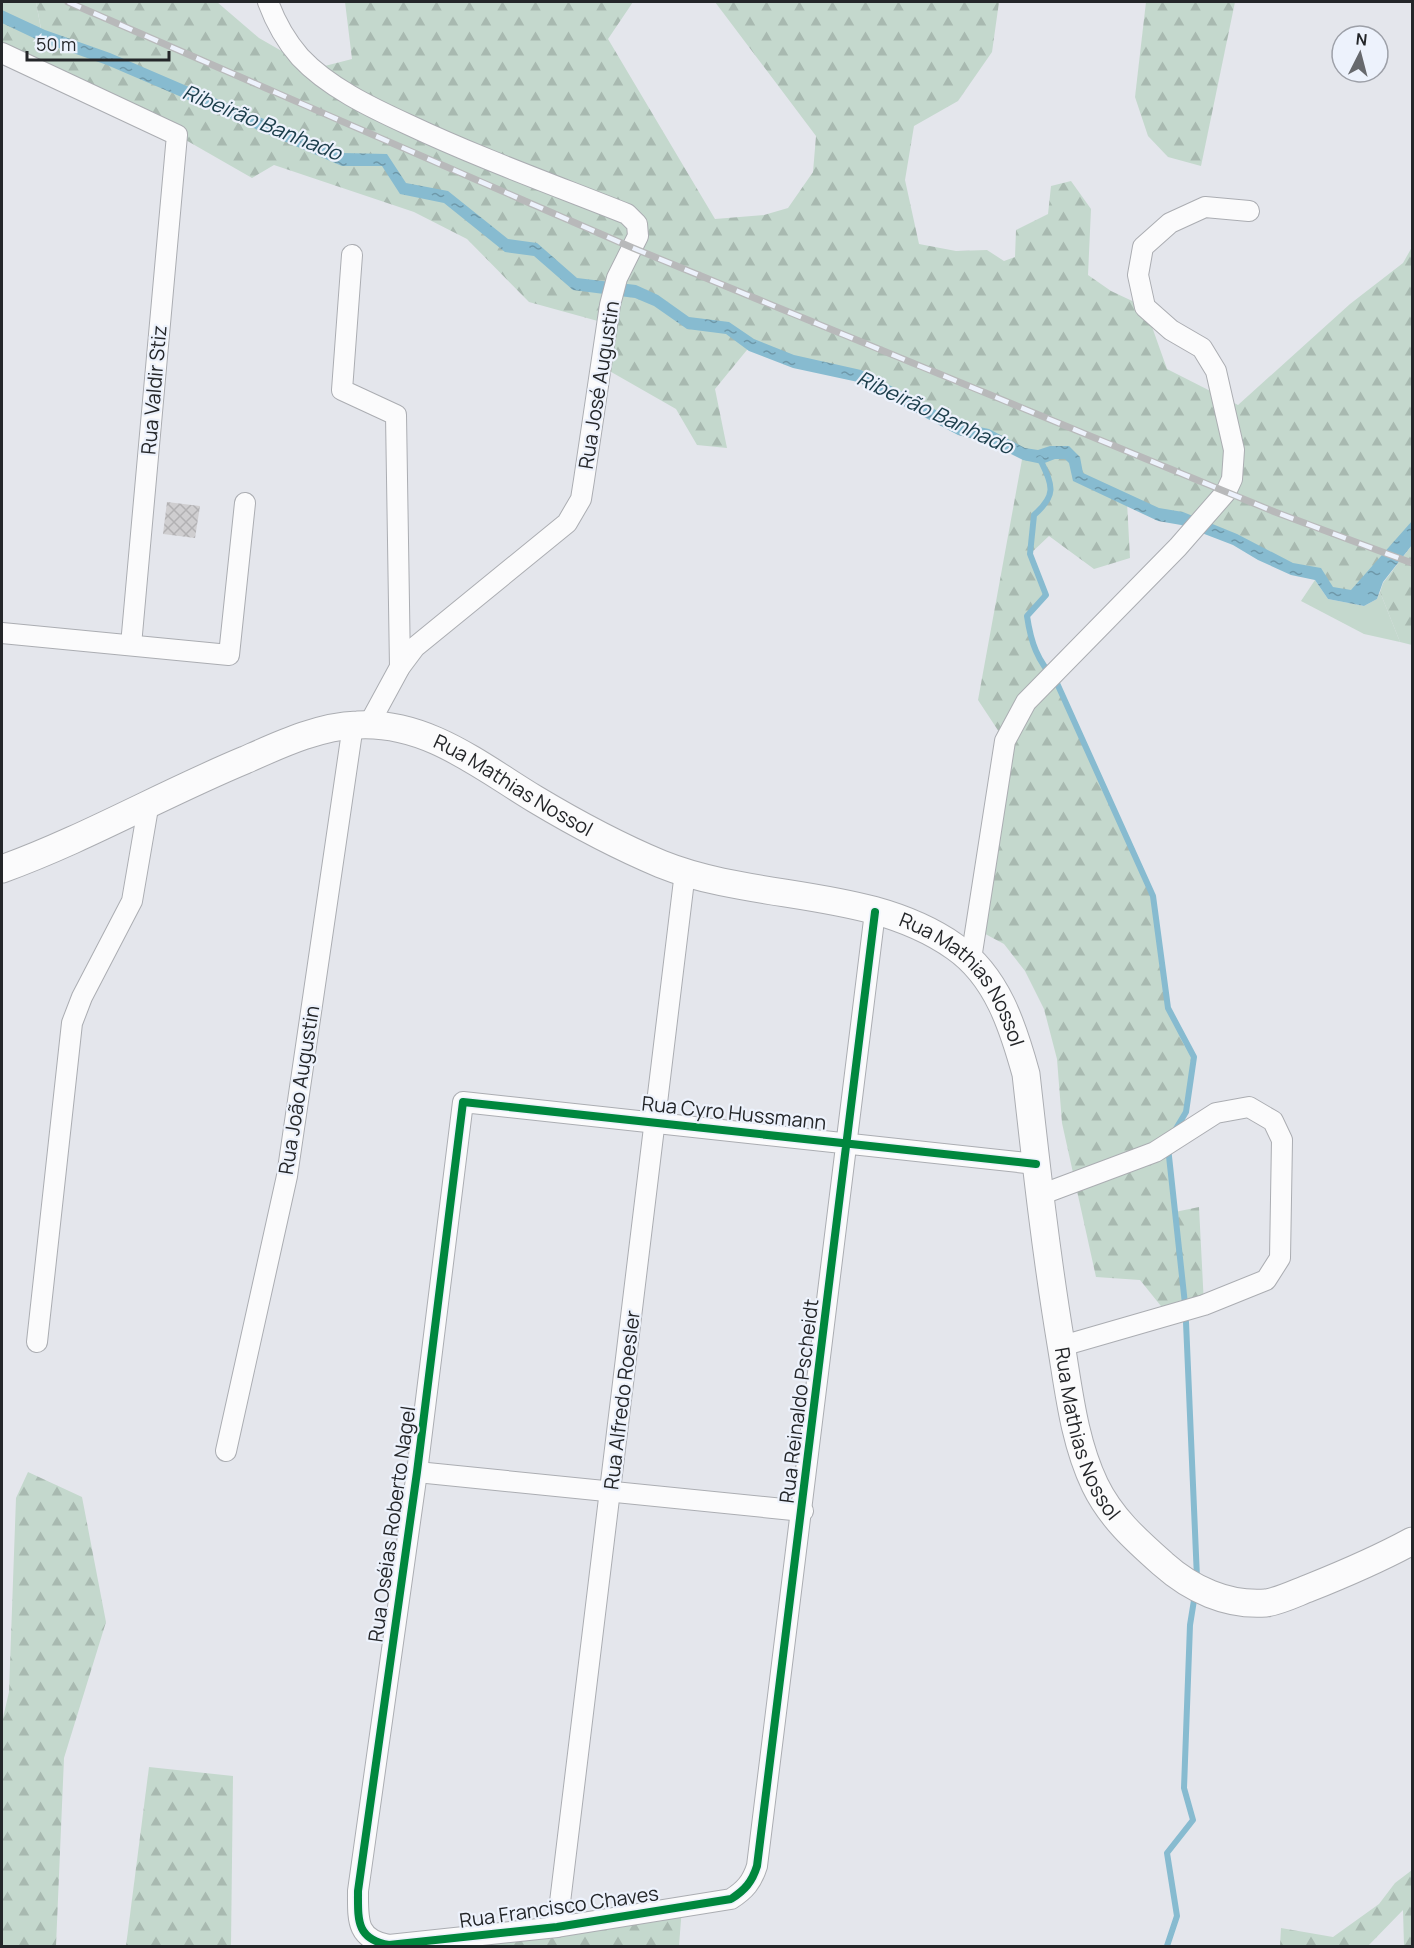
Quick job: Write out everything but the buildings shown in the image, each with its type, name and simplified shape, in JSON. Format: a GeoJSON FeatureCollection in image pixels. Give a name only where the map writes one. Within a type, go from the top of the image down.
{"type":"FeatureCollection","features":[{"type":"Feature","properties":{"kind":"street","name":"Rua José Augustin"},"geometry":{"type":"LineString","coordinates":[[268,2],[285,37],[300,56],[327,79],[359,100],[465,150],[627,214],[637,224],[638,236],[617,278],[602,341],[585,480],[575,512],[553,535],[434,630],[400,667],[361,724]]}},
{"type":"Feature","properties":{"kind":"street","name":"Rua Valdir Stiz"},"geometry":{"type":"LineString","coordinates":[[2,53],[177,135],[132,645]]}},
{"type":"Feature","properties":{"kind":"street"},"geometry":{"type":"LineString","coordinates":[[971,959],[1005,741],[1026,702],[1178,547],[1226,492],[1232,479],[1234,450],[1216,371],[1202,348],[1171,330],[1144,307],[1137,275],[1143,247],[1170,223],[1205,207],[1249,211]]}},
{"type":"Feature","properties":{"kind":"street"},"geometry":{"type":"LineString","coordinates":[[352,255],[342,390],[396,415],[400,667]]}},
{"type":"Feature","properties":{"kind":"street"},"geometry":{"type":"LineString","coordinates":[[2,633],[229,655],[245,503]]}},
{"type":"Feature","properties":{"kind":"street","name":"Rua Mathias Nossol"},"geometry":{"type":"LineString","coordinates":[[2,869],[271,749],[332,728],[361,724],[414,731],[444,743],[571,819],[641,855],[685,872],[875,912],[897,918],[935,934],[971,959],[998,996],[1017,1043],[1026,1074],[1040,1196],[1075,1421],[1096,1486],[1122,1528],[1174,1574],[1194,1588],[1219,1598],[1267,1603],[1376,1561],[1413,1541]]}},
{"type":"Feature","properties":{"kind":"street","name":"Rua João Augustin"},"geometry":{"type":"LineString","coordinates":[[226,1451],[286,1176],[361,724]]}},
{"type":"Feature","properties":{"kind":"street"},"geometry":{"type":"LineString","coordinates":[[37,1342],[72,1023],[82,998],[132,901],[148,802]]}},
{"type":"Feature","properties":{"kind":"street","name":"Rua Alfredo Roesler"},"geometry":{"type":"LineString","coordinates":[[557,1927],[685,872]]}},
{"type":"Feature","properties":{"kind":"street","name":"Rua Reinaldo Pscheidt"},"geometry":{"type":"LineString","coordinates":[[744,1891],[753,1880],[757,1866],[803,1511],[875,912]]}},
{"type":"Feature","properties":{"kind":"street","name":"Rua Cyro Hussmann"},"geometry":{"type":"LineString","coordinates":[[463,1102],[1036,1164]]}},
{"type":"Feature","properties":{"kind":"street","name":"Rua Oséias Roberto Nagel"},"geometry":{"type":"LineString","coordinates":[[376,1944],[366,1936],[361,1928],[358,1918],[358,1891],[417,1472],[463,1102]]}},
{"type":"Feature","properties":{"kind":"street"},"geometry":{"type":"LineString","coordinates":[[1040,1196],[1155,1152],[1216,1113],[1249,1107],[1273,1121],[1282,1140],[1280,1258],[1266,1280],[1204,1305],[1062,1346]]}},
{"type":"Feature","properties":{"kind":"street"},"geometry":{"type":"LineString","coordinates":[[417,1472],[803,1511]]}},
{"type":"Feature","properties":{"kind":"street","name":"Rua Francisco Chaves"},"geometry":{"type":"LineString","coordinates":[[376,1944],[389,1945],[557,1927],[731,1899],[744,1891]]}},
{"type":"Feature","properties":{"kind":"green space"},"geometry":{"type":"Polygon","coordinates":[[[2,2],[36,2],[42,35],[2,17],[2,2]]]}},
{"type":"Feature","properties":{"kind":"green space"},"geometry":{"type":"Polygon","coordinates":[[[36,2],[217,2],[259,38],[313,69],[352,59],[345,2],[633,2],[608,39],[715,219],[764,215],[788,208],[813,172],[816,136],[715,2],[999,2],[992,52],[958,101],[914,126],[905,180],[919,244],[956,251],[987,250],[1004,261],[1015,257],[1016,230],[1048,214],[1051,186],[1071,181],[1091,209],[1088,275],[1111,291],[1145,307],[1167,369],[1238,405],[1350,304],[1403,263],[1412,247],[1412,529],[1359,598],[1330,592],[1317,573],[1127,502],[1130,558],[1094,569],[1049,536],[1030,554],[1046,595],[1027,616],[1033,643],[1044,666],[1056,681],[1153,896],[1168,1008],[1194,1057],[1186,1112],[1167,1143],[1175,1212],[1199,1207],[1204,1305],[1169,1316],[1140,1280],[1096,1277],[1062,1123],[1057,1059],[1044,1009],[1025,971],[1004,944],[976,929],[1005,741],[978,700],[1023,454],[958,428],[859,375],[751,345],[715,389],[727,448],[697,445],[676,409],[599,365],[605,323],[529,302],[467,239],[414,212],[274,165],[252,178],[177,135],[2,53],[2,17],[42,34],[36,2]]]}},
{"type":"Feature","properties":{"kind":"green space"},"geometry":{"type":"Polygon","coordinates":[[[1146,2],[1235,2],[1201,166],[1168,157],[1148,136],[1135,97],[1146,2]]]}},
{"type":"Feature","properties":{"kind":"green space"},"geometry":{"type":"Polygon","coordinates":[[[1412,545],[1412,645],[1400,642],[1380,592],[1383,583],[1412,545]]]}},
{"type":"Feature","properties":{"kind":"green space"},"geometry":{"type":"Polygon","coordinates":[[[1315,580],[1328,599],[1364,606],[1377,599],[1380,592],[1400,642],[1364,634],[1301,601],[1315,580]]]}},
{"type":"Feature","properties":{"kind":"green space"},"geometry":{"type":"Polygon","coordinates":[[[28,1472],[82,1497],[106,1622],[64,1758],[56,1946],[2,1946],[2,1722],[9,1692],[16,1498],[28,1472]]]}},
{"type":"Feature","properties":{"kind":"green space"},"geometry":{"type":"Polygon","coordinates":[[[149,1767],[233,1776],[231,1946],[126,1946],[149,1767]]]}},
{"type":"Feature","properties":{"kind":"green space"},"geometry":{"type":"Polygon","coordinates":[[[1412,1870],[1412,1946],[1404,1946],[1403,1910],[1368,1946],[1280,1946],[1281,1928],[1333,1937],[1379,1904],[1395,1883],[1412,1870]]]}},
{"type":"Feature","properties":{"kind":"green space"},"geometry":{"type":"Polygon","coordinates":[[[682,1907],[679,1946],[376,1946],[682,1907]]]}},
{"type":"Feature","properties":{"kind":"water","name":"Ribeirão Banhado"},"geometry":{"type":"Polygon","coordinates":[[[2,10],[45,30],[110,53],[343,153],[387,154],[406,183],[448,191],[508,239],[537,243],[577,278],[636,285],[658,295],[689,317],[729,322],[754,339],[794,355],[861,370],[960,423],[989,429],[1025,448],[1038,450],[1050,446],[1069,446],[1080,457],[1083,473],[1159,508],[1183,512],[1237,534],[1293,563],[1321,568],[1333,587],[1351,590],[1412,521],[1412,545],[1383,582],[1377,599],[1364,606],[1328,599],[1315,580],[1291,575],[1258,560],[1233,545],[1181,525],[1158,521],[1073,481],[1069,463],[1065,459],[1055,459],[1042,464],[1023,460],[987,442],[958,435],[858,382],[793,368],[749,351],[726,334],[687,329],[654,306],[635,298],[573,290],[534,256],[505,252],[444,203],[400,194],[382,166],[342,166],[107,65],[42,42],[2,23],[2,10]]]}},
{"type":"Feature","properties":{"kind":"waterway"},"geometry":{"type":"LineString","coordinates":[[1040,459],[1050,483],[1050,495],[1042,508],[1034,515],[1030,554],[1046,595],[1027,616],[1036,651],[1056,681],[1153,896],[1168,1008],[1194,1057],[1186,1112],[1174,1132]]}},
{"type":"Feature","properties":{"kind":"waterway"},"geometry":{"type":"LineString","coordinates":[[1168,1147],[1185,1304]]}},
{"type":"Feature","properties":{"kind":"waterway"},"geometry":{"type":"LineString","coordinates":[[1186,1322],[1197,1578]]}},
{"type":"Feature","properties":{"kind":"waterway"},"geometry":{"type":"LineString","coordinates":[[1167,1946],[1177,1916],[1167,1853],[1193,1820],[1184,1788],[1190,1625],[1195,1594]]}},
{"type":"Feature","properties":{"kind":"railway"},"geometry":{"type":"LineString","coordinates":[[68,2],[633,248],[1275,512],[1412,563]]}},
{"type":"Feature","properties":{"kind":"cycle path"},"geometry":{"type":"LineString","coordinates":[[875,912],[861,1031],[846,1150],[832,1270],[757,1866],[753,1877],[744,1889],[731,1899],[557,1927],[389,1945],[370,1938],[361,1927],[358,1891],[417,1472],[463,1102],[1036,1164]]}}]}
